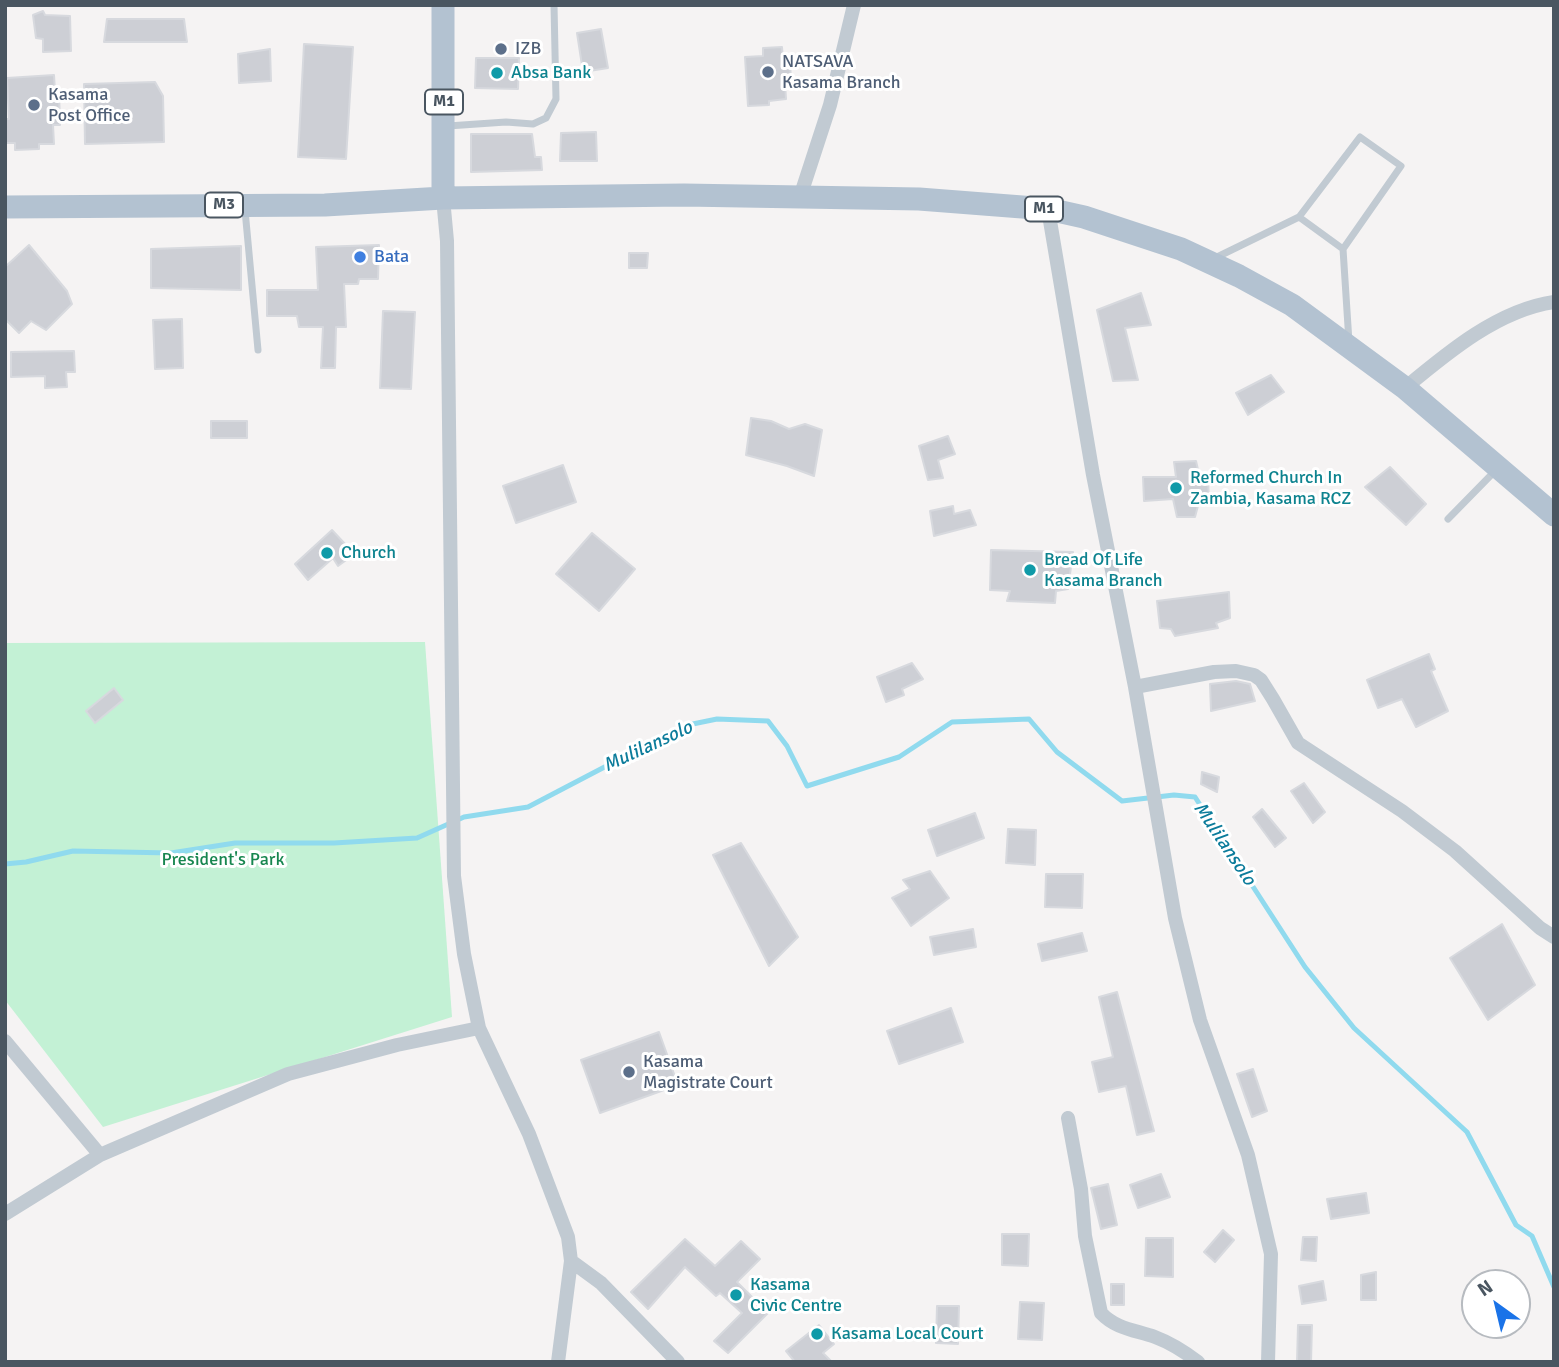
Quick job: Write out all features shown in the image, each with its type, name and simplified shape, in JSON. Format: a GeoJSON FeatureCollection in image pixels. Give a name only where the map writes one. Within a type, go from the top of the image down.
{"type":"FeatureCollection","features":[{"type":"Feature","properties":{"kind":"main road","name":"M1"},"geometry":{"type":"LineString","coordinates":[[443,5],[443,198],[684,195],[919,199],[1048,209],[1131,231],[1208,261],[1292,305],[1405,388],[1554,514]]}},
{"type":"Feature","properties":{"kind":"main road","name":"M3"},"geometry":{"type":"LineString","coordinates":[[5,207],[325,205],[443,198]]}},
{"type":"Feature","properties":{"kind":"street"},"geometry":{"type":"LineString","coordinates":[[800,197],[830,105],[854,5]]}},
{"type":"Feature","properties":{"kind":"street"},"geometry":{"type":"LineString","coordinates":[[443,198],[447,241],[454,876],[464,954],[479,1028],[529,1134],[568,1237],[571,1261],[558,1362]]}},
{"type":"Feature","properties":{"kind":"street"},"geometry":{"type":"LineString","coordinates":[[1048,209],[1093,475],[1135,687],[1175,918],[1200,1020],[1248,1155],[1271,1254],[1268,1362]]}},
{"type":"Feature","properties":{"kind":"street"},"geometry":{"type":"LineString","coordinates":[[1405,388],[1462,341],[1534,305],[1554,302]]}},
{"type":"Feature","properties":{"kind":"street"},"geometry":{"type":"LineString","coordinates":[[1135,687],[1214,672],[1236,671],[1254,675],[1261,680],[1298,743],[1402,811],[1455,851],[1540,928],[1554,937]]}},
{"type":"Feature","properties":{"kind":"street"},"geometry":{"type":"LineString","coordinates":[[5,1214],[100,1155],[288,1074],[397,1045],[479,1028]]}},
{"type":"Feature","properties":{"kind":"street"},"geometry":{"type":"LineString","coordinates":[[5,1041],[100,1155]]}},
{"type":"Feature","properties":{"kind":"street"},"geometry":{"type":"LineString","coordinates":[[1068,1118],[1081,1189],[1085,1236],[1101,1312],[1109,1321],[1155,1337],[1180,1349],[1198,1362]]}},
{"type":"Feature","properties":{"kind":"street"},"geometry":{"type":"LineString","coordinates":[[571,1261],[601,1283],[678,1362]]}},
{"type":"Feature","properties":{"kind":"lane"},"geometry":{"type":"LineString","coordinates":[[444,127],[506,121],[533,124],[546,118],[556,99],[554,5]]}},
{"type":"Feature","properties":{"kind":"lane"},"geometry":{"type":"LineString","coordinates":[[1208,261],[1299,217],[1360,137],[1401,166],[1343,249],[1349,347]]}},
{"type":"Feature","properties":{"kind":"lane"},"geometry":{"type":"LineString","coordinates":[[244,205],[258,350]]}},
{"type":"Feature","properties":{"kind":"lane"},"geometry":{"type":"LineString","coordinates":[[1299,217],[1343,249]]}},
{"type":"Feature","properties":{"kind":"lane"},"geometry":{"type":"LineString","coordinates":[[1448,519],[1498,468]]}},
{"type":"Feature","properties":{"kind":"green space","name":"President's Park"},"geometry":{"type":"Polygon","coordinates":[[[425,642],[452,1017],[103,1127],[5,1000],[5,643],[425,642]]]}},
{"type":"Feature","properties":{"kind":"building"},"geometry":{"type":"Polygon","coordinates":[[[43,11],[45,15],[70,16],[71,51],[43,52],[43,39],[36,38],[33,15],[43,11]]]}},
{"type":"Feature","properties":{"kind":"building"},"geometry":{"type":"Polygon","coordinates":[[[107,19],[184,19],[187,42],[104,42],[107,19]]]}},
{"type":"Feature","properties":{"kind":"building"},"geometry":{"type":"Polygon","coordinates":[[[601,29],[608,68],[583,72],[577,33],[601,29]]]}},
{"type":"Feature","properties":{"kind":"building"},"geometry":{"type":"Polygon","coordinates":[[[304,44],[353,47],[346,159],[298,157],[304,44]]]}},
{"type":"Feature","properties":{"kind":"building","name":"NATSAVA Kasama Branch"},"geometry":{"type":"Polygon","coordinates":[[[782,47],[783,60],[790,60],[791,83],[785,83],[786,99],[769,101],[769,105],[748,106],[745,57],[763,56],[763,48],[782,47]]]}},
{"type":"Feature","properties":{"kind":"building"},"geometry":{"type":"Polygon","coordinates":[[[270,49],[271,81],[239,83],[238,54],[270,49]]]}},
{"type":"Feature","properties":{"kind":"building","name":"Absa Bank"},"geometry":{"type":"Polygon","coordinates":[[[476,58],[519,58],[518,89],[475,88],[476,58]]]}},
{"type":"Feature","properties":{"kind":"building","name":"Kasama Post Office"},"geometry":{"type":"Polygon","coordinates":[[[54,75],[55,91],[59,90],[60,125],[53,125],[54,144],[39,144],[39,149],[15,150],[15,143],[5,143],[5,119],[9,119],[7,78],[54,75]]]}},
{"type":"Feature","properties":{"kind":"building"},"geometry":{"type":"Polygon","coordinates":[[[155,82],[163,96],[164,142],[85,144],[84,84],[155,82]]]}},
{"type":"Feature","properties":{"kind":"building"},"geometry":{"type":"Polygon","coordinates":[[[596,132],[597,161],[560,161],[561,133],[596,132]]]}},
{"type":"Feature","properties":{"kind":"building"},"geometry":{"type":"Polygon","coordinates":[[[471,134],[532,134],[535,157],[541,157],[542,170],[471,172],[471,134]]]}},
{"type":"Feature","properties":{"kind":"building"},"geometry":{"type":"Polygon","coordinates":[[[29,245],[67,291],[72,304],[46,330],[31,321],[19,333],[5,319],[5,267],[29,245]]]}},
{"type":"Feature","properties":{"kind":"building"},"geometry":{"type":"Polygon","coordinates":[[[379,245],[378,279],[359,279],[358,284],[344,284],[346,327],[336,327],[335,368],[321,368],[323,327],[299,327],[297,316],[267,316],[267,290],[318,290],[316,247],[379,245]]]}},
{"type":"Feature","properties":{"kind":"building"},"geometry":{"type":"Polygon","coordinates":[[[241,246],[241,290],[151,288],[151,249],[241,246]]]}},
{"type":"Feature","properties":{"kind":"building"},"geometry":{"type":"Polygon","coordinates":[[[629,253],[648,253],[647,268],[629,268],[629,253]]]}},
{"type":"Feature","properties":{"kind":"building"},"geometry":{"type":"Polygon","coordinates":[[[1141,293],[1151,325],[1125,328],[1138,380],[1113,381],[1097,310],[1141,293]]]}},
{"type":"Feature","properties":{"kind":"building"},"geometry":{"type":"Polygon","coordinates":[[[383,311],[415,312],[411,389],[380,388],[383,311]]]}},
{"type":"Feature","properties":{"kind":"building"},"geometry":{"type":"Polygon","coordinates":[[[182,319],[183,368],[155,369],[153,320],[182,319]]]}},
{"type":"Feature","properties":{"kind":"building"},"geometry":{"type":"Polygon","coordinates":[[[74,351],[75,372],[66,372],[67,387],[45,388],[45,376],[11,377],[11,352],[74,351]]]}},
{"type":"Feature","properties":{"kind":"building"},"geometry":{"type":"Polygon","coordinates":[[[1271,375],[1284,392],[1248,415],[1236,393],[1271,375]]]}},
{"type":"Feature","properties":{"kind":"building"},"geometry":{"type":"Polygon","coordinates":[[[751,418],[771,421],[789,429],[805,424],[822,430],[814,476],[746,455],[751,418]]]}},
{"type":"Feature","properties":{"kind":"building"},"geometry":{"type":"Polygon","coordinates":[[[211,421],[247,421],[247,438],[211,438],[211,421]]]}},
{"type":"Feature","properties":{"kind":"building"},"geometry":{"type":"Polygon","coordinates":[[[948,436],[955,454],[938,460],[943,478],[928,480],[919,446],[948,436]]]}},
{"type":"Feature","properties":{"kind":"building","name":"Reformed Church In Zambia, Kasama RCZ"},"geometry":{"type":"Polygon","coordinates":[[[1196,461],[1199,474],[1208,476],[1209,503],[1199,502],[1195,517],[1177,517],[1173,499],[1144,501],[1143,477],[1176,477],[1174,462],[1196,461]]]}},
{"type":"Feature","properties":{"kind":"building"},"geometry":{"type":"Polygon","coordinates":[[[563,465],[576,502],[516,523],[503,486],[563,465]]]}},
{"type":"Feature","properties":{"kind":"building"},"geometry":{"type":"Polygon","coordinates":[[[1390,467],[1426,504],[1406,525],[1365,487],[1390,467]]]}},
{"type":"Feature","properties":{"kind":"building"},"geometry":{"type":"Polygon","coordinates":[[[953,506],[954,514],[970,510],[976,525],[934,536],[930,511],[953,506]]]}},
{"type":"Feature","properties":{"kind":"building","name":"Church"},"geometry":{"type":"Polygon","coordinates":[[[332,530],[346,545],[342,549],[349,558],[338,566],[333,558],[308,580],[295,564],[332,530]]]}},
{"type":"Feature","properties":{"kind":"building"},"geometry":{"type":"Polygon","coordinates":[[[592,533],[635,569],[599,611],[556,574],[592,533]]]}},
{"type":"Feature","properties":{"kind":"building","name":"Bread Of Life Kasama Branch"},"geometry":{"type":"Polygon","coordinates":[[[991,550],[1073,552],[1068,589],[1056,591],[1055,603],[1007,601],[1010,591],[990,590],[991,550]]]}},
{"type":"Feature","properties":{"kind":"building"},"geometry":{"type":"Polygon","coordinates":[[[1229,592],[1230,618],[1216,623],[1218,628],[1175,636],[1171,629],[1160,628],[1157,601],[1229,592]]]}},
{"type":"Feature","properties":{"kind":"building"},"geometry":{"type":"Polygon","coordinates":[[[1429,654],[1435,669],[1431,671],[1448,711],[1416,727],[1402,699],[1378,708],[1367,680],[1429,654]]]}},
{"type":"Feature","properties":{"kind":"building"},"geometry":{"type":"Polygon","coordinates":[[[912,663],[923,679],[902,689],[904,695],[886,702],[877,677],[912,663]]]}},
{"type":"Feature","properties":{"kind":"building"},"geometry":{"type":"Polygon","coordinates":[[[1236,681],[1250,684],[1255,701],[1211,711],[1210,684],[1236,681]]]}},
{"type":"Feature","properties":{"kind":"building"},"geometry":{"type":"Polygon","coordinates":[[[114,688],[123,700],[95,723],[86,711],[114,688]]]}},
{"type":"Feature","properties":{"kind":"building"},"geometry":{"type":"Polygon","coordinates":[[[1202,772],[1219,777],[1217,792],[1201,784],[1202,772]]]}},
{"type":"Feature","properties":{"kind":"building"},"geometry":{"type":"Polygon","coordinates":[[[1304,783],[1325,812],[1313,823],[1291,791],[1304,783]]]}},
{"type":"Feature","properties":{"kind":"building"},"geometry":{"type":"Polygon","coordinates":[[[1262,809],[1286,838],[1275,847],[1253,817],[1262,809]]]}},
{"type":"Feature","properties":{"kind":"building"},"geometry":{"type":"Polygon","coordinates":[[[975,813],[984,838],[937,856],[928,830],[975,813]]]}},
{"type":"Feature","properties":{"kind":"building"},"geometry":{"type":"Polygon","coordinates":[[[1008,829],[1036,830],[1035,865],[1006,863],[1008,829]]]}},
{"type":"Feature","properties":{"kind":"building"},"geometry":{"type":"Polygon","coordinates":[[[741,843],[798,937],[769,966],[713,855],[741,843]]]}},
{"type":"Feature","properties":{"kind":"building"},"geometry":{"type":"Polygon","coordinates":[[[930,871],[949,898],[911,926],[892,898],[910,889],[903,880],[930,871]]]}},
{"type":"Feature","properties":{"kind":"building"},"geometry":{"type":"Polygon","coordinates":[[[1046,874],[1083,874],[1082,908],[1045,907],[1046,874]]]}},
{"type":"Feature","properties":{"kind":"building"},"geometry":{"type":"Polygon","coordinates":[[[1502,924],[1535,985],[1488,1020],[1450,958],[1502,924]]]}},
{"type":"Feature","properties":{"kind":"building"},"geometry":{"type":"Polygon","coordinates":[[[973,929],[976,947],[934,955],[930,937],[973,929]]]}},
{"type":"Feature","properties":{"kind":"building"},"geometry":{"type":"Polygon","coordinates":[[[1082,933],[1087,951],[1042,961],[1038,944],[1082,933]]]}},
{"type":"Feature","properties":{"kind":"building"},"geometry":{"type":"Polygon","coordinates":[[[1117,992],[1154,1131],[1137,1135],[1126,1086],[1099,1092],[1092,1062],[1113,1057],[1099,997],[1117,992]]]}},
{"type":"Feature","properties":{"kind":"building"},"geometry":{"type":"Polygon","coordinates":[[[951,1008],[963,1042],[899,1064],[887,1031],[951,1008]]]}},
{"type":"Feature","properties":{"kind":"building","name":"Kasama Magistrate Court"},"geometry":{"type":"Polygon","coordinates":[[[659,1032],[678,1085],[600,1113],[581,1060],[659,1032]]]}},
{"type":"Feature","properties":{"kind":"building"},"geometry":{"type":"Polygon","coordinates":[[[1253,1069],[1267,1111],[1252,1117],[1237,1074],[1253,1069]]]}},
{"type":"Feature","properties":{"kind":"building"},"geometry":{"type":"Polygon","coordinates":[[[1161,1174],[1170,1197],[1138,1208],[1130,1185],[1161,1174]]]}},
{"type":"Feature","properties":{"kind":"building"},"geometry":{"type":"Polygon","coordinates":[[[1108,1184],[1117,1225],[1101,1229],[1091,1188],[1108,1184]]]}},
{"type":"Feature","properties":{"kind":"building"},"geometry":{"type":"Polygon","coordinates":[[[1366,1193],[1369,1213],[1331,1219],[1327,1199],[1366,1193]]]}},
{"type":"Feature","properties":{"kind":"building"},"geometry":{"type":"Polygon","coordinates":[[[1223,1230],[1234,1240],[1215,1262],[1204,1252],[1223,1230]]]}},
{"type":"Feature","properties":{"kind":"building"},"geometry":{"type":"Polygon","coordinates":[[[1002,1234],[1029,1234],[1028,1266],[1002,1265],[1002,1234]]]}},
{"type":"Feature","properties":{"kind":"building"},"geometry":{"type":"Polygon","coordinates":[[[1303,1237],[1317,1237],[1316,1261],[1301,1260],[1303,1237]]]}},
{"type":"Feature","properties":{"kind":"building"},"geometry":{"type":"Polygon","coordinates":[[[1146,1238],[1173,1238],[1173,1277],[1145,1276],[1146,1238]]]}},
{"type":"Feature","properties":{"kind":"building","name":"Kasama Civic Centre"},"geometry":{"type":"Polygon","coordinates":[[[685,1239],[715,1266],[741,1241],[760,1259],[737,1282],[768,1313],[728,1353],[714,1341],[742,1313],[720,1293],[716,1296],[685,1267],[648,1309],[631,1292],[685,1239]]]}},
{"type":"Feature","properties":{"kind":"building"},"geometry":{"type":"Polygon","coordinates":[[[1376,1272],[1376,1300],[1361,1300],[1361,1275],[1376,1272]]]}},
{"type":"Feature","properties":{"kind":"building"},"geometry":{"type":"Polygon","coordinates":[[[1323,1281],[1326,1300],[1302,1304],[1299,1286],[1323,1281]]]}},
{"type":"Feature","properties":{"kind":"building"},"geometry":{"type":"Polygon","coordinates":[[[1111,1284],[1124,1284],[1124,1305],[1111,1305],[1111,1284]]]}},
{"type":"Feature","properties":{"kind":"building"},"geometry":{"type":"Polygon","coordinates":[[[1020,1302],[1044,1303],[1042,1340],[1018,1339],[1020,1302]]]}},
{"type":"Feature","properties":{"kind":"building"},"geometry":{"type":"Polygon","coordinates":[[[937,1306],[959,1306],[958,1344],[936,1343],[937,1306]]]}},
{"type":"Feature","properties":{"kind":"building","name":"Kasama Local Court"},"geometry":{"type":"Polygon","coordinates":[[[819,1325],[834,1344],[823,1353],[832,1362],[795,1362],[786,1351],[819,1325]]]}},
{"type":"Feature","properties":{"kind":"building"},"geometry":{"type":"Polygon","coordinates":[[[1298,1325],[1312,1325],[1311,1362],[1297,1362],[1298,1325]]]}},
{"type":"Feature","properties":{"kind":"waterway","name":"Mulilansolo"},"geometry":{"type":"LineString","coordinates":[[5,864],[73,851],[171,853],[235,843],[334,843],[417,838],[464,817],[528,807],[683,726],[717,719],[768,721],[787,746],[807,786],[899,757],[952,722],[1029,719],[1057,752],[1122,801],[1174,795],[1195,797],[1305,967],[1354,1028],[1467,1132],[1516,1225],[1532,1236],[1554,1287]]}},
{"type":"Feature","properties":{"kind":"place","name":"IZB"},"geometry":{"type":"Point","coordinates":[501,49]}},
{"type":"Feature","properties":{"kind":"place","name":"NATSAVA Kasama Branch"},"geometry":{"type":"Point","coordinates":[768,72]}},
{"type":"Feature","properties":{"kind":"place","name":"Absa Bank"},"geometry":{"type":"Point","coordinates":[497,73]}},
{"type":"Feature","properties":{"kind":"place","name":"Kasama Post Office"},"geometry":{"type":"Point","coordinates":[34,105]}},
{"type":"Feature","properties":{"kind":"place","name":"Bata"},"geometry":{"type":"Point","coordinates":[360,257]}},
{"type":"Feature","properties":{"kind":"place","name":"Reformed Church In Zambia, Kasama RCZ"},"geometry":{"type":"Point","coordinates":[1176,488]}},
{"type":"Feature","properties":{"kind":"place","name":"Church"},"geometry":{"type":"Point","coordinates":[327,553]}},
{"type":"Feature","properties":{"kind":"place","name":"Bread Of Life Kasama Branch"},"geometry":{"type":"Point","coordinates":[1030,570]}},
{"type":"Feature","properties":{"kind":"place","name":"Kasama Magistrate Court"},"geometry":{"type":"Point","coordinates":[629,1072]}},
{"type":"Feature","properties":{"kind":"place","name":"Kasama Civic Centre"},"geometry":{"type":"Point","coordinates":[736,1295]}},
{"type":"Feature","properties":{"kind":"place","name":"Kasama Local Court"},"geometry":{"type":"Point","coordinates":[817,1334]}}]}
